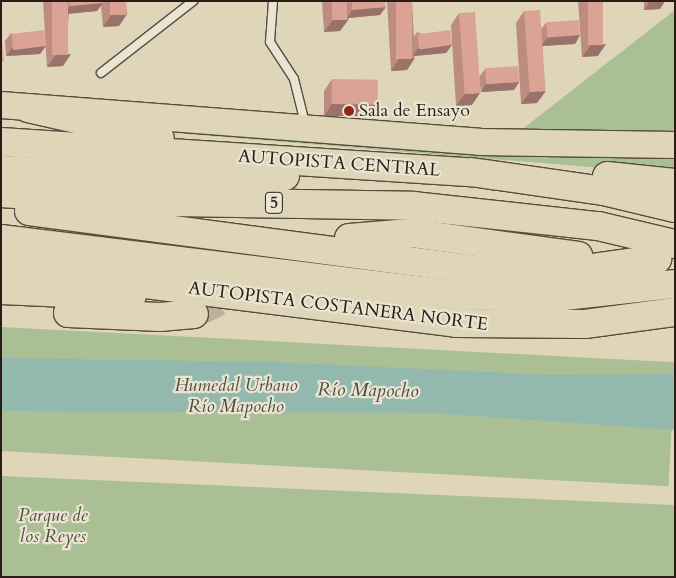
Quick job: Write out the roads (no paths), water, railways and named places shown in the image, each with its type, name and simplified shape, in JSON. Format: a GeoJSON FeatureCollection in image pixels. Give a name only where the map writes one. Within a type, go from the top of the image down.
{"type":"FeatureCollection","features":[{"type":"Feature","properties":{"kind":"highway"},"geometry":{"type":"LineString","coordinates":[[14,106],[277,160]]}},
{"type":"Feature","properties":{"kind":"highway","name":"AUTOPISTA CENTRAL"},"geometry":{"type":"LineString","coordinates":[[1,142],[471,172],[603,191],[675,208]]}},
{"type":"Feature","properties":{"kind":"highway"},"geometry":{"type":"LineString","coordinates":[[1,170],[232,178],[411,169]]}},
{"type":"Feature","properties":{"kind":"highway"},"geometry":{"type":"LineString","coordinates":[[471,172],[567,173],[675,183]]}},
{"type":"Feature","properties":{"kind":"highway","name":"AUTOPISTA CENTRAL"},"geometry":{"type":"LineString","coordinates":[[1,193],[109,201],[413,206],[547,220],[669,254]]}},
{"type":"Feature","properties":{"kind":"highway"},"geometry":{"type":"LineString","coordinates":[[1,206],[476,270],[584,269],[669,254]]}},
{"type":"Feature","properties":{"kind":"highway"},"geometry":{"type":"LineString","coordinates":[[547,220],[414,221],[377,226],[347,240],[410,233],[589,258],[669,254]]}},
{"type":"Feature","properties":{"kind":"highway","name":"AUTOPISTA COSTANERA NORTE"},"geometry":{"type":"LineString","coordinates":[[1,239],[460,295],[555,297],[675,284]]}},
{"type":"Feature","properties":{"kind":"highway","name":"AUTOPISTA COSTANERA NORTE"},"geometry":{"type":"LineString","coordinates":[[1,266],[226,296],[494,325],[585,324],[675,312]]}},
{"type":"Feature","properties":{"kind":"highway"},"geometry":{"type":"LineString","coordinates":[[1,290],[83,296],[226,296]]}},
{"type":"Feature","properties":{"kind":"highway"},"geometry":{"type":"LineString","coordinates":[[1,307],[138,317],[194,314]]}},
{"type":"Feature","properties":{"kind":"main road"},"geometry":{"type":"LineString","coordinates":[[14,106],[306,130],[510,143],[672,144]]}},
{"type":"Feature","properties":{"kind":"lane"},"geometry":{"type":"LineString","coordinates":[[101,74],[193,1]]}},
{"type":"Feature","properties":{"kind":"lane"},"geometry":{"type":"LineString","coordinates":[[273,1],[270,42],[294,79],[306,130]]}},
{"type":"Feature","properties":{"kind":"water","name":"Río Mapocho"},"geometry":{"type":"Polygon","coordinates":[[[1,358],[275,362],[552,375],[675,374],[675,430],[433,413],[1,411],[1,358]]]}},
{"type":"Feature","properties":{"kind":"tunnel"},"geometry":{"type":"LineString","coordinates":[[194,314],[339,244]]}},
{"type":"Feature","properties":{"kind":"place","name":"Sala de Ensayo"},"geometry":{"type":"Point","coordinates":[349,111]}},
{"type":"Feature","properties":{"kind":"park label","name":"Humedal Urbano Río Mapocho"},"geometry":{"type":"Point","coordinates":[236,397]}},
{"type":"Feature","properties":{"kind":"park label","name":"Parque de los Reyes"},"geometry":{"type":"Point","coordinates":[53,527]}}]}
